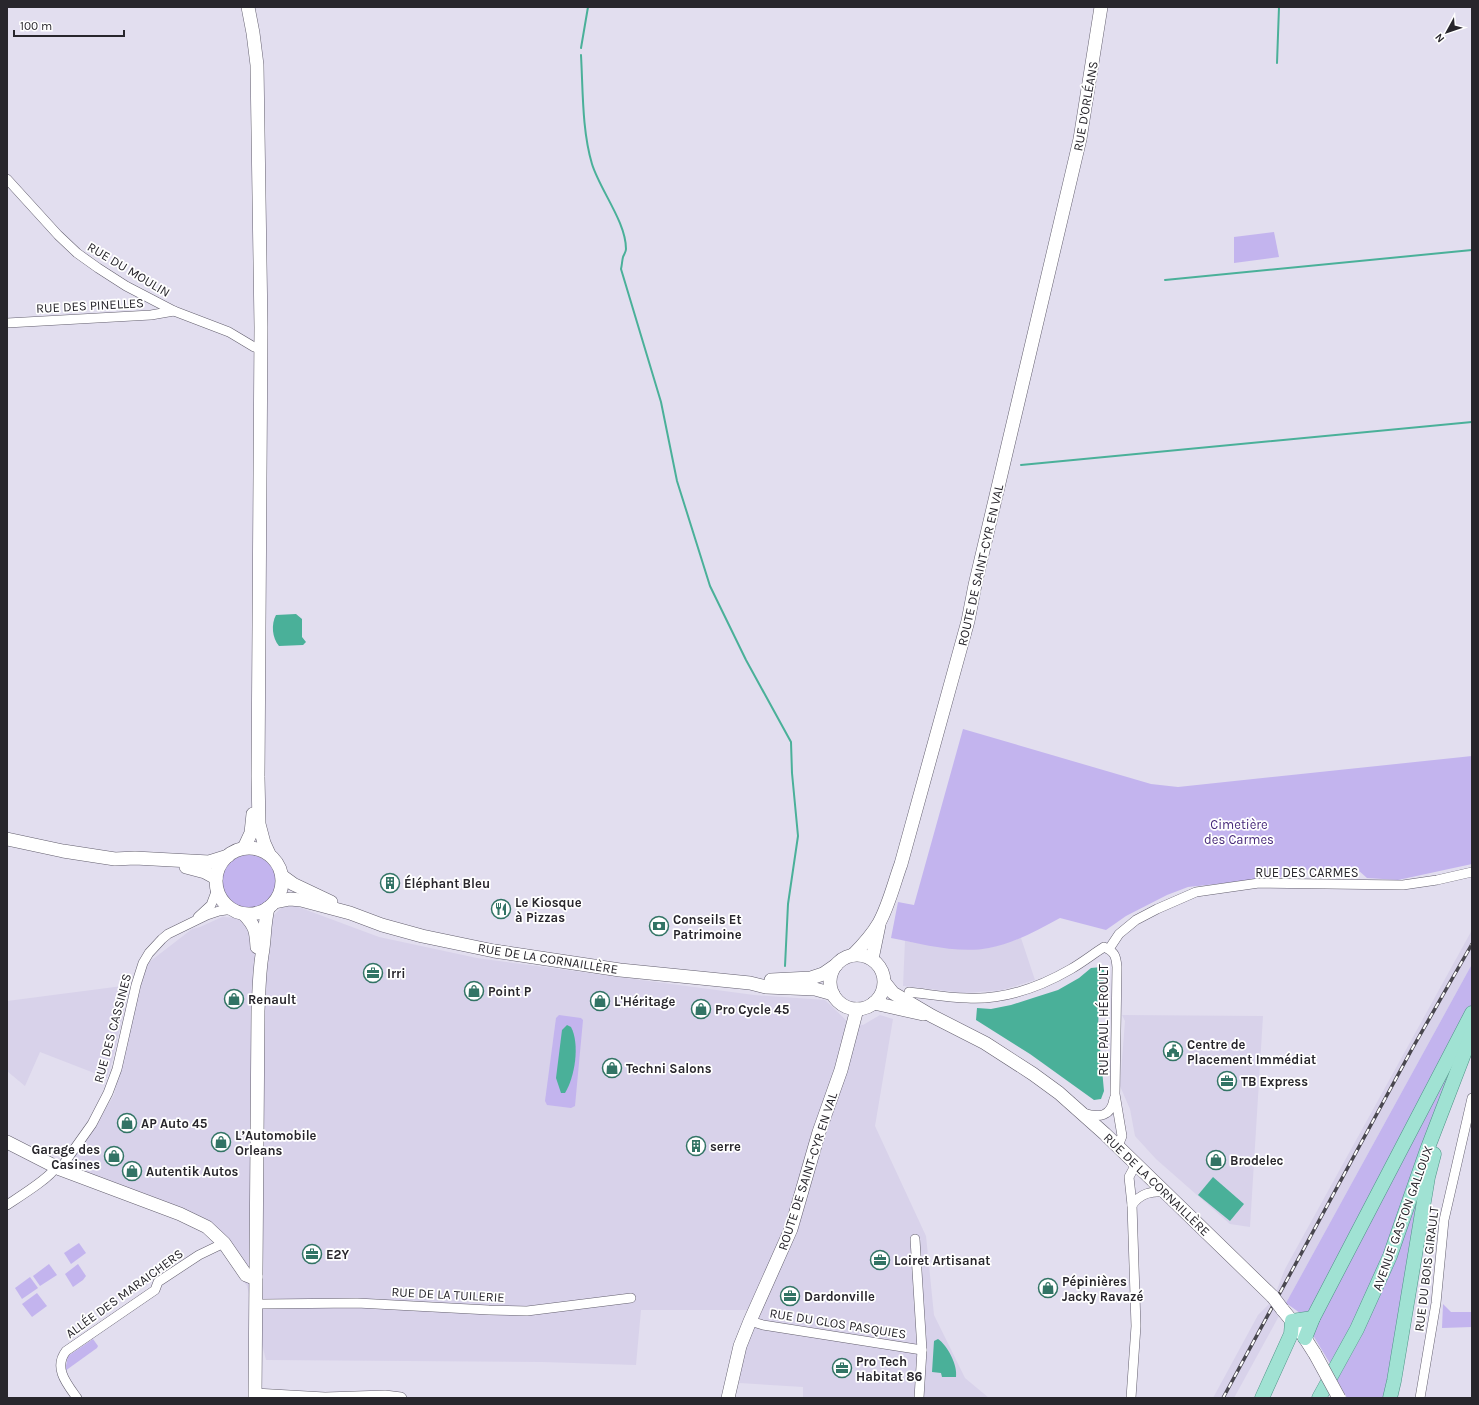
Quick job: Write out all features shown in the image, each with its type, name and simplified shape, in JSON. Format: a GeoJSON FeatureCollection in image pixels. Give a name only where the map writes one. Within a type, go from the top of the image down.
{"type":"FeatureCollection","features":[{"type":"Feature","properties":{"kind":"main road"},"geometry":{"type":"LineString","coordinates":[[248,7],[257,65],[261,349],[259,824],[264,843],[269,854]]}},
{"type":"Feature","properties":{"kind":"main road","name":"RUE D'ORLÉANS"},"geometry":{"type":"LineString","coordinates":[[1065,205],[1080,139],[1101,7]]}},
{"type":"Feature","properties":{"kind":"main road","name":"ROUTE DE SAINT-CYR EN VAL"},"geometry":{"type":"LineString","coordinates":[[853,955],[871,935],[879,922],[889,900],[901,864],[968,621],[1065,205]]}},
{"type":"Feature","properties":{"kind":"main road"},"geometry":{"type":"LineString","coordinates":[[244,848],[251,833],[258,777]]}},
{"type":"Feature","properties":{"kind":"main road"},"geometry":{"type":"LineString","coordinates":[[7,839],[63,851],[119,859],[135,863],[201,870],[210,873],[217,884],[221,898],[238,911],[259,923]]}},
{"type":"Feature","properties":{"kind":"main road"},"geometry":{"type":"LineString","coordinates":[[217,884],[218,870],[222,862],[235,851],[244,848],[261,850],[269,854],[275,860],[282,876],[280,894],[259,923],[262,955],[260,964],[258,1017],[255,1396]]}},
{"type":"Feature","properties":{"kind":"main road"},"geometry":{"type":"LineString","coordinates":[[119,859],[135,858],[209,862],[228,856]]}},
{"type":"Feature","properties":{"kind":"main road","name":"RUE DE LA CORNAILLÈRE"},"geometry":{"type":"LineString","coordinates":[[282,876],[293,884],[350,913],[381,925],[422,936],[494,951],[620,970],[750,983],[766,987],[815,989],[833,994]]}},
{"type":"Feature","properties":{"kind":"main road","name":"RUE DE LA CORNAILLÈRE"},"geometry":{"type":"LineString","coordinates":[[272,905],[290,899],[301,900],[350,913]]}},
{"type":"Feature","properties":{"kind":"main road"},"geometry":{"type":"LineString","coordinates":[[238,911],[252,914],[261,912],[272,905]]}},
{"type":"Feature","properties":{"kind":"main road","name":"ROUTE DE SAINT-CYR EN VAL"},"geometry":{"type":"LineString","coordinates":[[872,959],[879,922]]}},
{"type":"Feature","properties":{"kind":"main road"},"geometry":{"type":"LineString","coordinates":[[853,955],[866,956],[872,959],[879,966],[883,974],[883,991],[880,998],[866,1008],[857,1009],[843,1005],[837,1000],[830,987],[832,971],[841,960],[853,955]]}},
{"type":"Feature","properties":{"kind":"main road","name":"RUE DE LA CORNAILLÈRE"},"geometry":{"type":"LineString","coordinates":[[750,983],[763,980],[811,978],[823,974],[836,965]]}},
{"type":"Feature","properties":{"kind":"main road","name":"RUE DE LA CORNAILLÈRE"},"geometry":{"type":"LineString","coordinates":[[884,983],[893,992],[932,1016],[985,1043],[1033,1074],[1082,1112],[1273,1297],[1310,1346],[1339,1398]]}},
{"type":"Feature","properties":{"kind":"main road","name":"RUE DE LA CORNAILLÈRE"},"geometry":{"type":"LineString","coordinates":[[874,1003],[932,1016]]}},
{"type":"Feature","properties":{"kind":"main road","name":"ROUTE DE SAINT-CYR EN VAL"},"geometry":{"type":"LineString","coordinates":[[728,1398],[740,1346],[790,1229],[819,1132],[841,1070],[857,1009]]}},
{"type":"Feature","properties":{"kind":"main road"},"geometry":{"type":"LineString","coordinates":[[1285,1349],[1294,1343],[1310,1346],[1313,1318],[1472,1013]]}},
{"type":"Feature","properties":{"kind":"main road","name":"AVENUE GASTON GALLOUX"},"geometry":{"type":"LineString","coordinates":[[1319,1398],[1357,1329],[1387,1263],[1444,1105],[1472,1034]]}},
{"type":"Feature","properties":{"kind":"main road"},"geometry":{"type":"LineString","coordinates":[[1390,1398],[1428,1177],[1444,1105]]}},
{"type":"Feature","properties":{"kind":"main road"},"geometry":{"type":"LineString","coordinates":[[7,1142],[58,1168],[180,1214],[206,1228],[215,1233],[224,1243],[246,1275],[256,1277]]}},
{"type":"Feature","properties":{"kind":"main road"},"geometry":{"type":"LineString","coordinates":[[1262,1398],[1291,1334],[1292,1321],[1313,1318]]}},
{"type":"Feature","properties":{"kind":"street","name":"RUE DU MOULIN"},"geometry":{"type":"LineString","coordinates":[[7,179],[58,235],[77,253],[126,286],[174,311],[229,332],[254,347],[261,349]]}},
{"type":"Feature","properties":{"kind":"street","name":"RUE DES PINELLES"},"geometry":{"type":"LineString","coordinates":[[7,323],[151,315],[174,311]]}},
{"type":"Feature","properties":{"kind":"street","name":"RUE DES CARMES"},"geometry":{"type":"LineString","coordinates":[[1109,949],[1119,934],[1136,920],[1196,892],[1259,883],[1403,885],[1437,880],[1472,872]]}},
{"type":"Feature","properties":{"kind":"street","name":"RUE DES CASSINES"},"geometry":{"type":"LineString","coordinates":[[186,926],[211,905],[217,884]]}},
{"type":"Feature","properties":{"kind":"street","name":"RUE DES CASSINES"},"geometry":{"type":"LineString","coordinates":[[7,1206],[58,1168],[92,1124],[108,1093],[117,1069],[136,985],[148,953],[162,939],[216,912],[238,911]]}},
{"type":"Feature","properties":{"kind":"street"},"geometry":{"type":"LineString","coordinates":[[909,992],[967,998],[996,997],[1014,993],[1045,982],[1071,969],[1104,947],[1109,949]]}},
{"type":"Feature","properties":{"kind":"street","name":"RUE PAUL HÉROULT"},"geometry":{"type":"LineString","coordinates":[[1109,949],[1116,958],[1117,967],[1115,1094],[1122,1136],[1118,1146]]}},
{"type":"Feature","properties":{"kind":"street","name":"RUE PAUL HÉROULT"},"geometry":{"type":"LineString","coordinates":[[1082,1112],[1092,1115],[1108,1113],[1112,1108],[1115,1094]]}},
{"type":"Feature","properties":{"kind":"street","name":"RUE DU BOIS GIRAULT"},"geometry":{"type":"LineString","coordinates":[[1420,1398],[1436,1303],[1444,1220],[1472,1098]]}},
{"type":"Feature","properties":{"kind":"street"},"geometry":{"type":"LineString","coordinates":[[1131,1398],[1136,1326],[1132,1205],[1129,1177],[1136,1164]]}},
{"type":"Feature","properties":{"kind":"street"},"geometry":{"type":"LineString","coordinates":[[1132,1205],[1137,1199],[1147,1193],[1166,1192]]}},
{"type":"Feature","properties":{"kind":"street","name":"RUE DU CLOS PASQUIES"},"geometry":{"type":"LineString","coordinates":[[915,1239],[922,1350],[919,1398]]}},
{"type":"Feature","properties":{"kind":"street","name":"ALLÉE DES MARAICHERS"},"geometry":{"type":"LineString","coordinates":[[77,1398],[62,1376],[60,1370],[63,1354],[155,1290],[158,1282],[199,1255],[224,1243]]}},
{"type":"Feature","properties":{"kind":"street","name":"RUE DE LA TUILERIE"},"geometry":{"type":"LineString","coordinates":[[263,1304],[357,1303],[527,1311],[631,1298]]}},
{"type":"Feature","properties":{"kind":"street","name":"RUE DU CLOS PASQUIES"},"geometry":{"type":"LineString","coordinates":[[750,1321],[763,1325],[922,1350]]}},
{"type":"Feature","properties":{"kind":"street"},"geometry":{"type":"LineString","coordinates":[[255,1396],[325,1397],[385,1395],[402,1398]]}},
{"type":"Feature","properties":{"kind":"shaded area"},"geometry":{"type":"Polygon","coordinates":[[[296,614],[302,619],[302,637],[306,642],[303,645],[279,646],[273,631],[273,623],[276,615],[296,614]]]}},
{"type":"Feature","properties":{"kind":"shaded area"},"geometry":{"type":"Polygon","coordinates":[[[293,905],[379,937],[477,958],[754,995],[825,1000],[848,1022],[863,1025],[880,1015],[893,1019],[875,1126],[926,1236],[934,1315],[965,1378],[989,1398],[803,1398],[803,1387],[739,1383],[750,1310],[641,1310],[636,1365],[542,1362],[266,1360],[247,1286],[213,1240],[207,1234],[74,1171],[72,1159],[94,1128],[114,1095],[144,966],[192,929],[222,917],[239,918],[248,924],[271,930],[273,916],[281,908],[293,905]]]}},
{"type":"Feature","properties":{"kind":"shaded area"},"geometry":{"type":"Polygon","coordinates":[[[1472,930],[1472,964],[1286,1303],[1276,1292],[1285,1269],[1472,930]]]}},
{"type":"Feature","properties":{"kind":"shaded area"},"geometry":{"type":"Polygon","coordinates":[[[1021,938],[1035,980],[1002,990],[966,993],[903,986],[905,941],[951,948],[969,949],[989,948],[1021,938]]]}},
{"type":"Feature","properties":{"kind":"shaded area"},"geometry":{"type":"Polygon","coordinates":[[[1101,967],[1104,970],[1103,997],[1099,1007],[1098,1026],[1104,1091],[1101,1099],[1094,1100],[1030,1054],[976,1020],[977,1008],[991,1009],[1011,1005],[1058,990],[1079,978],[1091,968],[1101,967]]]}},
{"type":"Feature","properties":{"kind":"shaded area"},"geometry":{"type":"Polygon","coordinates":[[[130,985],[107,1078],[40,1052],[25,1086],[7,1071],[7,1001],[130,985]]]}},
{"type":"Feature","properties":{"kind":"shaded area"},"geometry":{"type":"Polygon","coordinates":[[[1122,1015],[1263,1016],[1250,1227],[1230,1224],[1156,1159],[1135,1136],[1130,1109],[1120,1086],[1125,1021],[1122,1015]]]}},
{"type":"Feature","properties":{"kind":"shaded area"},"geometry":{"type":"Polygon","coordinates":[[[567,1025],[571,1027],[574,1034],[576,1051],[574,1070],[565,1093],[561,1093],[556,1078],[562,1030],[567,1025]]]}},
{"type":"Feature","properties":{"kind":"shaded area"},"geometry":{"type":"Polygon","coordinates":[[[1213,1177],[1244,1204],[1230,1221],[1198,1195],[1213,1177]]]}},
{"type":"Feature","properties":{"kind":"shaded area"},"geometry":{"type":"Polygon","coordinates":[[[1269,1304],[1279,1316],[1234,1398],[1213,1398],[1258,1315],[1269,1304]]]}},
{"type":"Feature","properties":{"kind":"shaded area"},"geometry":{"type":"Polygon","coordinates":[[[938,1339],[945,1346],[954,1361],[956,1377],[942,1377],[941,1373],[932,1372],[934,1341],[938,1339]]]}},
{"type":"Feature","properties":{"kind":"green space"},"geometry":{"type":"Polygon","coordinates":[[[1274,232],[1279,257],[1234,263],[1234,237],[1274,232]]]}},
{"type":"Feature","properties":{"kind":"green space","name":"Cimetière des Carmes"},"geometry":{"type":"Polygon","coordinates":[[[963,729],[1151,784],[1178,787],[1472,756],[1472,864],[1398,880],[1367,878],[1358,870],[1320,871],[1284,869],[1281,877],[1188,887],[1167,895],[1126,916],[1106,930],[1060,918],[1035,931],[999,946],[977,950],[940,948],[891,938],[898,902],[914,905],[963,729]]]}},
{"type":"Feature","properties":{"kind":"green space"},"geometry":{"type":"Polygon","coordinates":[[[244,855],[254,855],[264,859],[272,867],[276,877],[276,887],[272,897],[264,905],[254,909],[244,909],[234,905],[226,897],[222,887],[222,877],[226,867],[234,859],[244,855]]]}},
{"type":"Feature","properties":{"kind":"green space"},"geometry":{"type":"Polygon","coordinates":[[[1472,964],[1472,1007],[1308,1313],[1300,1313],[1286,1303],[1472,964]]]}},
{"type":"Feature","properties":{"kind":"green space"},"geometry":{"type":"Polygon","coordinates":[[[559,1015],[581,1018],[583,1020],[575,1106],[571,1108],[547,1105],[545,1101],[556,1018],[559,1015]]]}},
{"type":"Feature","properties":{"kind":"green space"},"geometry":{"type":"Polygon","coordinates":[[[1465,1033],[1394,1235],[1334,1362],[1331,1365],[1311,1332],[1465,1033]]]}},
{"type":"Feature","properties":{"kind":"green space"},"geometry":{"type":"Polygon","coordinates":[[[1426,1175],[1385,1398],[1347,1398],[1337,1380],[1361,1337],[1426,1175]]]}},
{"type":"Feature","properties":{"kind":"green space"},"geometry":{"type":"Polygon","coordinates":[[[79,1243],[86,1253],[71,1264],[64,1253],[79,1243]]]}},
{"type":"Feature","properties":{"kind":"green space"},"geometry":{"type":"Polygon","coordinates":[[[49,1264],[57,1275],[40,1286],[33,1276],[49,1264]]]}},
{"type":"Feature","properties":{"kind":"green space"},"geometry":{"type":"Polygon","coordinates":[[[78,1264],[86,1276],[73,1287],[65,1274],[78,1264]]]}},
{"type":"Feature","properties":{"kind":"green space"},"geometry":{"type":"Polygon","coordinates":[[[30,1277],[38,1288],[22,1299],[15,1288],[30,1277]]]}},
{"type":"Feature","properties":{"kind":"green space"},"geometry":{"type":"Polygon","coordinates":[[[37,1293],[47,1306],[32,1317],[22,1304],[37,1293]]]}},
{"type":"Feature","properties":{"kind":"green space"},"geometry":{"type":"Polygon","coordinates":[[[1443,1304],[1451,1312],[1472,1312],[1472,1327],[1442,1328],[1443,1304]]]}},
{"type":"Feature","properties":{"kind":"green space"},"geometry":{"type":"Polygon","coordinates":[[[93,1339],[98,1346],[97,1348],[65,1371],[68,1356],[93,1339]]]}},
{"type":"Feature","properties":{"kind":"waterway"},"geometry":{"type":"LineString","coordinates":[[581,48],[588,7]]}},
{"type":"Feature","properties":{"kind":"waterway"},"geometry":{"type":"LineString","coordinates":[[1277,63],[1279,7]]}},
{"type":"Feature","properties":{"kind":"waterway"},"geometry":{"type":"LineString","coordinates":[[581,55],[586,138],[592,164],[622,228],[625,239],[626,250],[621,269],[661,402],[677,481],[710,586],[746,660],[791,742],[792,773],[798,836],[788,904],[785,966]]}},
{"type":"Feature","properties":{"kind":"waterway"},"geometry":{"type":"LineString","coordinates":[[1165,280],[1472,250]]}},
{"type":"Feature","properties":{"kind":"waterway"},"geometry":{"type":"LineString","coordinates":[[1021,465],[1472,422]]}},
{"type":"Feature","properties":{"kind":"railway"},"geometry":{"type":"LineString","coordinates":[[1223,1398],[1412,1049],[1472,944]]}},
{"type":"Feature","properties":{"kind":"place","name":"Éléphant Bleu"},"geometry":{"type":"Point","coordinates":[390,883]}},
{"type":"Feature","properties":{"kind":"place","name":"Le Kiosque à Pizzas"},"geometry":{"type":"Point","coordinates":[501,909]}},
{"type":"Feature","properties":{"kind":"place","name":"Conseils Et Patrimoine"},"geometry":{"type":"Point","coordinates":[659,926]}},
{"type":"Feature","properties":{"kind":"place","name":"Irri"},"geometry":{"type":"Point","coordinates":[373,973]}},
{"type":"Feature","properties":{"kind":"place","name":"Point P"},"geometry":{"type":"Point","coordinates":[474,991]}},
{"type":"Feature","properties":{"kind":"place","name":"Renault"},"geometry":{"type":"Point","coordinates":[234,999]}},
{"type":"Feature","properties":{"kind":"place","name":"L'Héritage"},"geometry":{"type":"Point","coordinates":[600,1001]}},
{"type":"Feature","properties":{"kind":"place","name":"Pro Cycle 45"},"geometry":{"type":"Point","coordinates":[701,1009]}},
{"type":"Feature","properties":{"kind":"place","name":"Centre de Placement Immédiat"},"geometry":{"type":"Point","coordinates":[1173,1051]}},
{"type":"Feature","properties":{"kind":"place","name":"Techni Salons"},"geometry":{"type":"Point","coordinates":[612,1068]}},
{"type":"Feature","properties":{"kind":"place","name":"TB Express"},"geometry":{"type":"Point","coordinates":[1227,1081]}},
{"type":"Feature","properties":{"kind":"place","name":"AP Auto 45"},"geometry":{"type":"Point","coordinates":[127,1123]}},
{"type":"Feature","properties":{"kind":"place","name":"L’Automobile Orleans"},"geometry":{"type":"Point","coordinates":[221,1142]}},
{"type":"Feature","properties":{"kind":"place","name":"serre"},"geometry":{"type":"Point","coordinates":[696,1146]}},
{"type":"Feature","properties":{"kind":"place","name":"Garage des Casines"},"geometry":{"type":"Point","coordinates":[114,1156]}},
{"type":"Feature","properties":{"kind":"place","name":"Brodelec"},"geometry":{"type":"Point","coordinates":[1216,1160]}},
{"type":"Feature","properties":{"kind":"place","name":"Autentik Autos"},"geometry":{"type":"Point","coordinates":[132,1171]}},
{"type":"Feature","properties":{"kind":"place","name":"E2Y"},"geometry":{"type":"Point","coordinates":[312,1254]}},
{"type":"Feature","properties":{"kind":"place","name":"Loiret Artisanat"},"geometry":{"type":"Point","coordinates":[880,1260]}},
{"type":"Feature","properties":{"kind":"place","name":"Pépinières Jacky Ravazé"},"geometry":{"type":"Point","coordinates":[1048,1288]}},
{"type":"Feature","properties":{"kind":"place","name":"Dardonville"},"geometry":{"type":"Point","coordinates":[790,1296]}},
{"type":"Feature","properties":{"kind":"place","name":"Pro Tech Habitat 86"},"geometry":{"type":"Point","coordinates":[842,1368]}}]}
